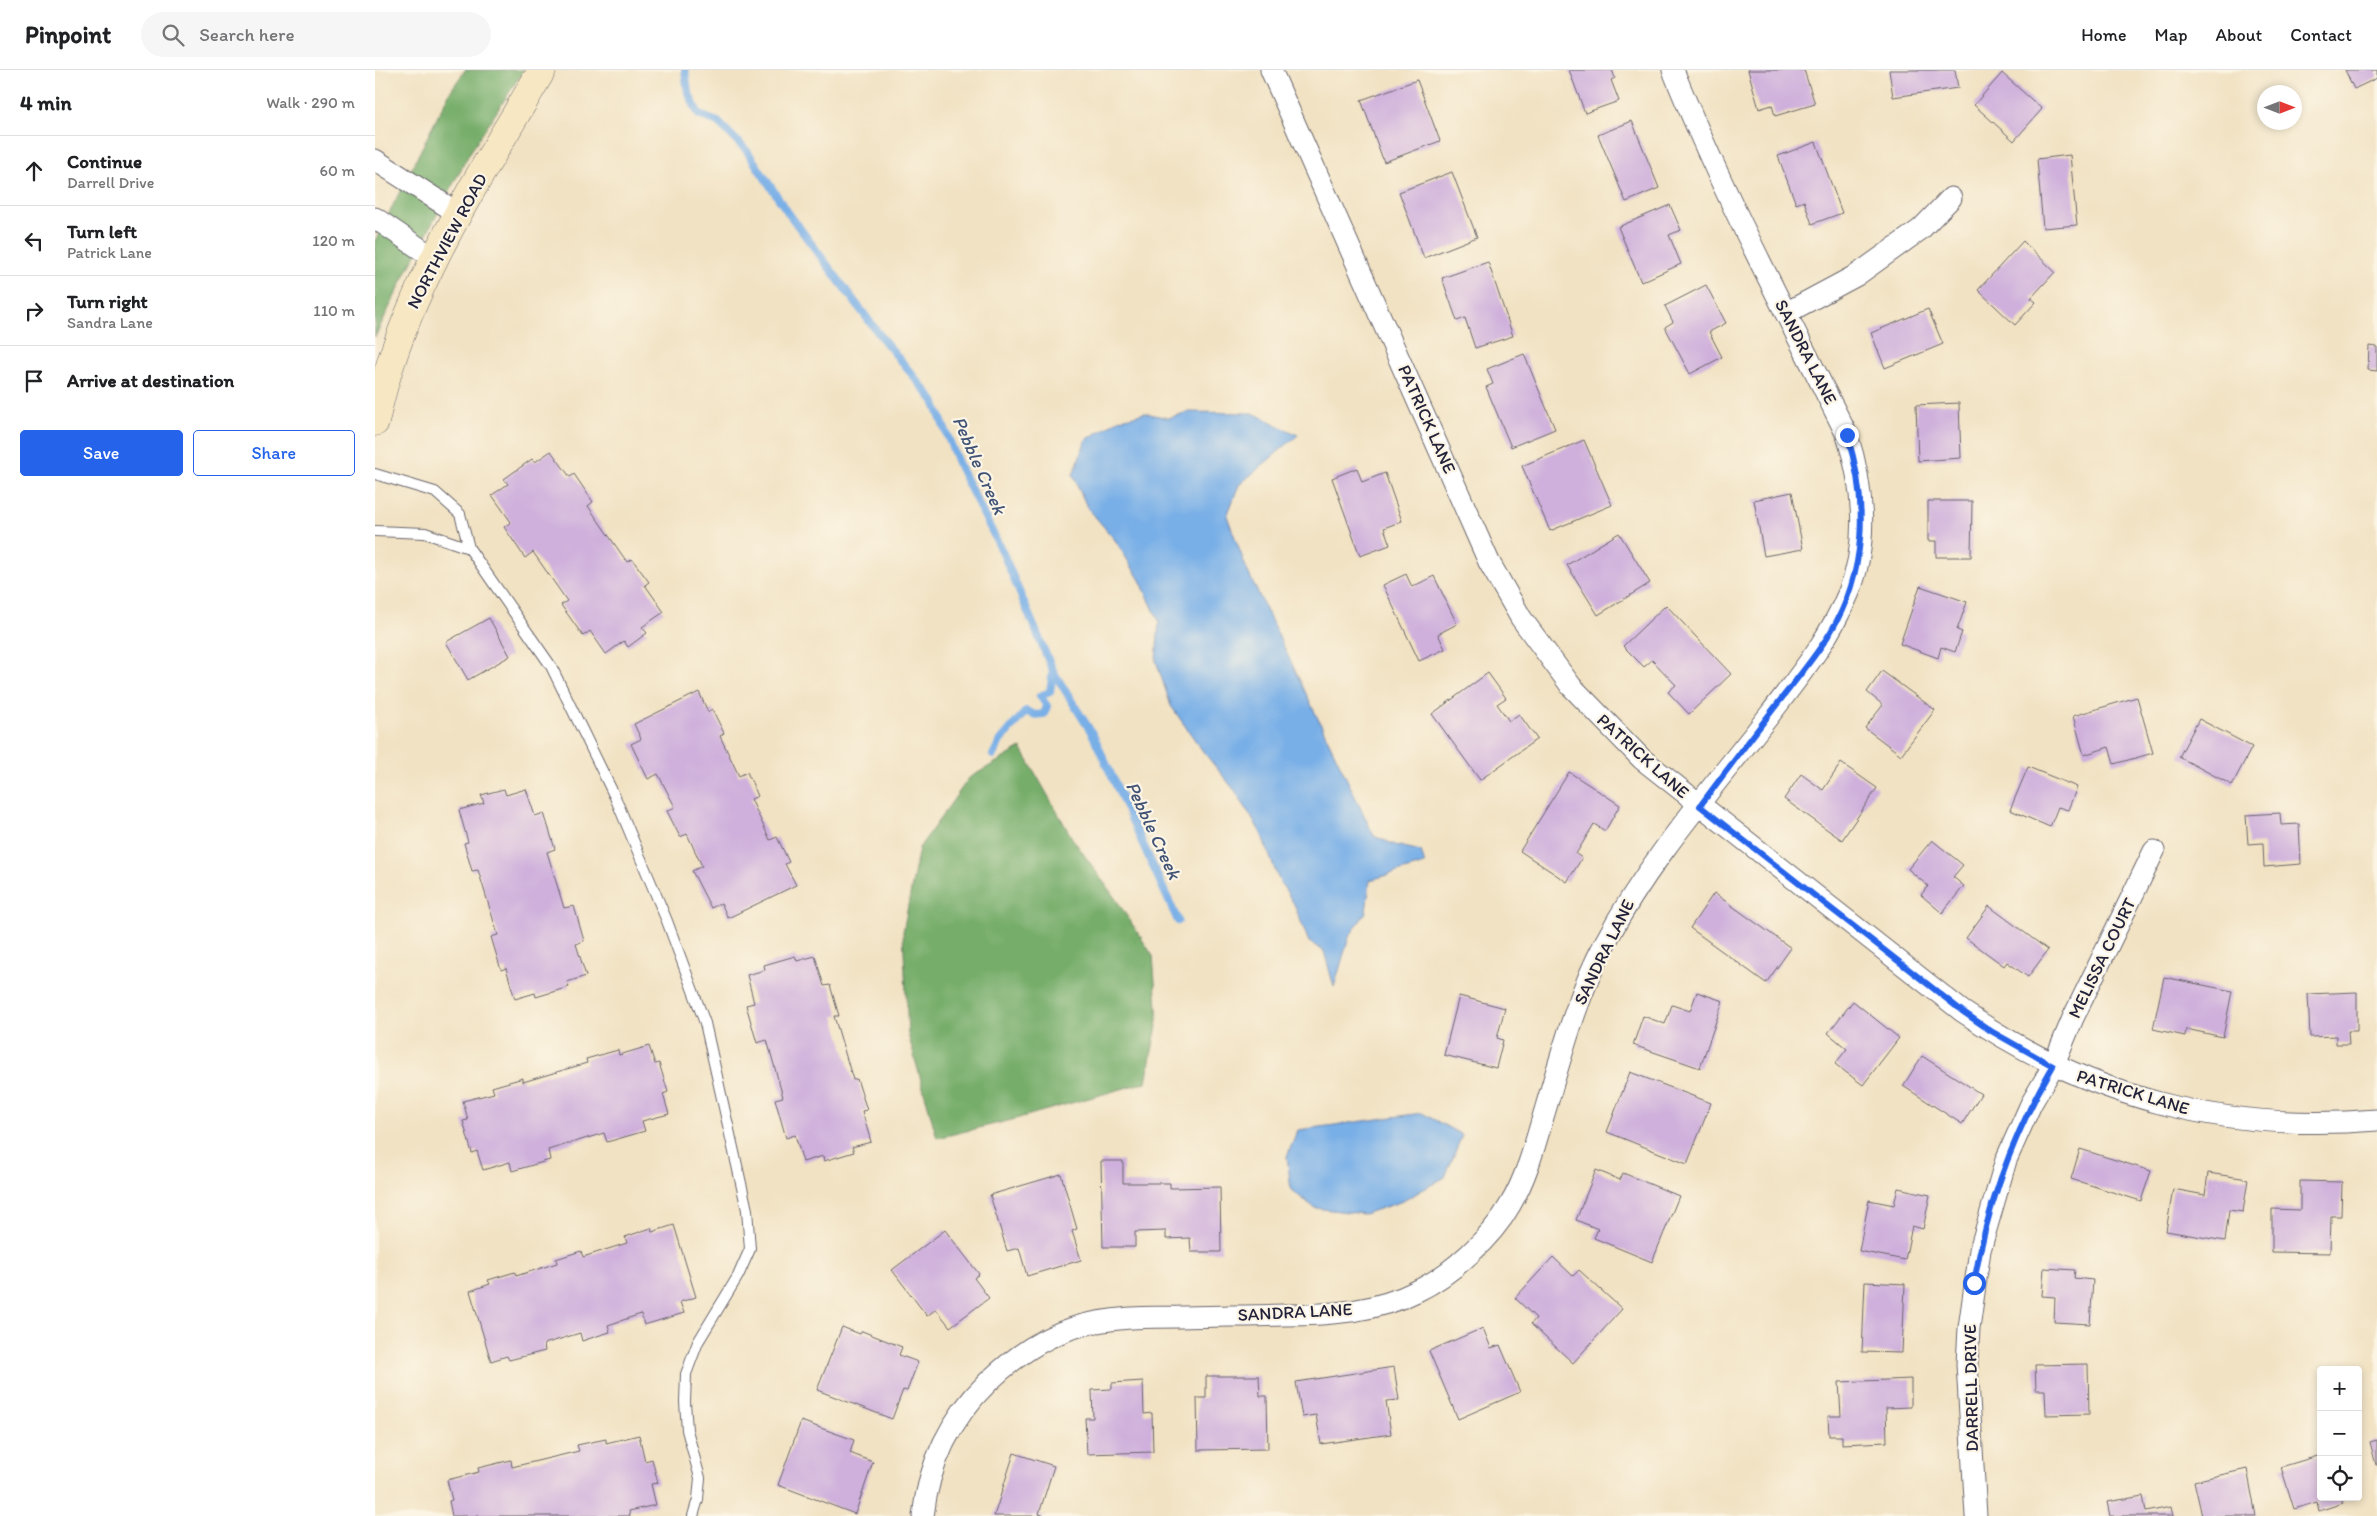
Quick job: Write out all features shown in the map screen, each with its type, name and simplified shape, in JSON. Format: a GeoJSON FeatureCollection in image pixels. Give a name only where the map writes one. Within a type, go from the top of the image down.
{"type":"FeatureCollection","features":[{"type":"Feature","properties":{"kind":"street","name":"NORTHVIEW ROAD"},"geometry":{"type":"LineString","coordinates":[[375,422],[387,376],[403,328],[435,259],[542,70]]}},
{"type":"Feature","properties":{"kind":"street","name":"PATRICK LANE"},"geometry":{"type":"LineString","coordinates":[[1271,70],[1489,562],[1521,618],[1571,686],[1642,760],[1962,1011],[1991,1031],[2053,1066],[2096,1084],[2153,1102],[2195,1112],[2259,1120],[2313,1123],[2377,1120]]}},
{"type":"Feature","properties":{"kind":"street","name":"SANDRA LANE"},"geometry":{"type":"LineString","coordinates":[[923,1516],[929,1480],[947,1432],[979,1391],[1006,1365],[1037,1344],[1074,1327],[1112,1319],[1322,1315],[1381,1306],[1419,1291],[1463,1259],[1499,1222],[1522,1180],[1572,1017],[1604,944],[1637,887],[1668,842],[1700,806],[1831,632],[1850,589],[1860,552],[1860,488],[1856,462],[1847,435],[1753,248],[1690,112],[1673,70]]}},
{"type":"Feature","properties":{"kind":"street"},"geometry":{"type":"LineString","coordinates":[[375,160],[459,214]]}},
{"type":"Feature","properties":{"kind":"street"},"geometry":{"type":"LineString","coordinates":[[1786,313],[1857,275],[1921,229],[1951,198]]}},
{"type":"Feature","properties":{"kind":"street"},"geometry":{"type":"LineString","coordinates":[[375,218],[435,259]]}},
{"type":"Feature","properties":{"kind":"street","name":"MELISSA COURT"},"geometry":{"type":"LineString","coordinates":[[2053,1066],[2073,1018],[2154,851]]}},
{"type":"Feature","properties":{"kind":"street","name":"DARRELL DRIVE"},"geometry":{"type":"LineString","coordinates":[[1977,1516],[1967,1364],[1974,1283],[1980,1250],[2006,1160],[2031,1104],[2053,1066]]}},
{"type":"Feature","properties":{"kind":"lane"},"geometry":{"type":"LineString","coordinates":[[375,474],[435,492],[460,514],[469,548],[551,666],[615,797],[667,920],[705,1023],[747,1210],[749,1248],[738,1276],[713,1313],[698,1342],[686,1374],[687,1430],[700,1478],[698,1499],[693,1516]]}},
{"type":"Feature","properties":{"kind":"lane"},"geometry":{"type":"LineString","coordinates":[[375,531],[425,532],[469,548]]}},
{"type":"Feature","properties":{"kind":"green space"},"geometry":{"type":"Polygon","coordinates":[[[465,70],[524,70],[469,154],[406,273],[375,337],[375,241],[450,92],[465,70]]]}},
{"type":"Feature","properties":{"kind":"green space"},"geometry":{"type":"Polygon","coordinates":[[[1021,748],[1072,838],[1153,956],[1158,1020],[1146,1082],[1008,1121],[937,1138],[908,1034],[903,932],[919,848],[969,778],[1021,748]]]}},
{"type":"Feature","properties":{"kind":"water"},"geometry":{"type":"Polygon","coordinates":[[[1188,412],[1253,413],[1298,435],[1239,485],[1227,516],[1247,570],[1374,836],[1395,845],[1421,851],[1425,864],[1370,880],[1366,912],[1349,937],[1334,987],[1324,951],[1309,942],[1294,904],[1278,878],[1261,833],[1236,792],[1202,750],[1171,706],[1156,661],[1159,621],[1140,580],[1115,540],[1087,507],[1073,475],[1086,440],[1118,420],[1145,413],[1168,418],[1188,412]]]}},
{"type":"Feature","properties":{"kind":"water"},"geometry":{"type":"Polygon","coordinates":[[[1422,1113],[1462,1135],[1445,1177],[1403,1201],[1364,1214],[1315,1208],[1291,1190],[1287,1156],[1298,1130],[1422,1113]]]}},
{"type":"Feature","properties":{"kind":"building"},"geometry":{"type":"Polygon","coordinates":[[[1569,70],[1612,70],[1615,78],[1611,80],[1619,101],[1585,113],[1569,70]]]}},
{"type":"Feature","properties":{"kind":"building"},"geometry":{"type":"Polygon","coordinates":[[[1748,70],[1804,70],[1815,104],[1775,116],[1772,105],[1759,109],[1748,70]]]}},
{"type":"Feature","properties":{"kind":"building"},"geometry":{"type":"Polygon","coordinates":[[[1889,70],[1955,70],[1958,88],[1893,97],[1889,70]]]}},
{"type":"Feature","properties":{"kind":"building"},"geometry":{"type":"Polygon","coordinates":[[[2345,70],[2377,70],[2377,78],[2354,89],[2345,70]]]}},
{"type":"Feature","properties":{"kind":"building"},"geometry":{"type":"Polygon","coordinates":[[[2002,73],[2042,109],[2014,141],[1974,105],[2002,73]]]}},
{"type":"Feature","properties":{"kind":"building"},"geometry":{"type":"Polygon","coordinates":[[[1417,80],[1440,141],[1384,162],[1361,100],[1417,80]]]}},
{"type":"Feature","properties":{"kind":"building"},"geometry":{"type":"Polygon","coordinates":[[[1632,121],[1659,188],[1626,202],[1598,135],[1632,121]]]}},
{"type":"Feature","properties":{"kind":"building"},"geometry":{"type":"Polygon","coordinates":[[[1816,142],[1842,213],[1812,224],[1804,201],[1796,204],[1778,156],[1816,142]]]}},
{"type":"Feature","properties":{"kind":"building"},"geometry":{"type":"Polygon","coordinates":[[[2070,155],[2077,225],[2043,228],[2037,159],[2070,155]]]}},
{"type":"Feature","properties":{"kind":"building"},"geometry":{"type":"Polygon","coordinates":[[[1452,172],[1477,237],[1424,258],[1399,192],[1452,172]]]}},
{"type":"Feature","properties":{"kind":"building"},"geometry":{"type":"Polygon","coordinates":[[[1670,205],[1681,230],[1669,235],[1681,264],[1641,282],[1618,227],[1670,205]]]}},
{"type":"Feature","properties":{"kind":"building"},"geometry":{"type":"Polygon","coordinates":[[[2023,241],[2055,272],[2031,298],[2036,302],[2015,325],[1978,290],[2023,241]]]}},
{"type":"Feature","properties":{"kind":"building"},"geometry":{"type":"Polygon","coordinates":[[[1488,262],[1513,336],[1475,348],[1465,318],[1457,321],[1442,278],[1488,262]]]}},
{"type":"Feature","properties":{"kind":"building"},"geometry":{"type":"Polygon","coordinates":[[[1706,285],[1726,323],[1709,332],[1722,357],[1690,374],[1665,327],[1673,322],[1665,306],[1706,285]]]}},
{"type":"Feature","properties":{"kind":"building"},"geometry":{"type":"Polygon","coordinates":[[[1928,309],[1943,344],[1885,368],[1871,333],[1928,309]]]}},
{"type":"Feature","properties":{"kind":"building"},"geometry":{"type":"Polygon","coordinates":[[[2369,346],[2377,347],[2377,371],[2368,370],[2369,346]]]}},
{"type":"Feature","properties":{"kind":"building"},"geometry":{"type":"Polygon","coordinates":[[[1524,354],[1555,429],[1511,447],[1486,387],[1493,384],[1487,369],[1524,354]]]}},
{"type":"Feature","properties":{"kind":"building"},"geometry":{"type":"Polygon","coordinates":[[[1959,403],[1961,458],[1918,461],[1916,405],[1959,403]]]}},
{"type":"Feature","properties":{"kind":"building"},"geometry":{"type":"Polygon","coordinates":[[[1584,440],[1612,505],[1550,531],[1522,466],[1584,440]]]}},
{"type":"Feature","properties":{"kind":"building"},"geometry":{"type":"Polygon","coordinates":[[[551,451],[570,477],[574,474],[593,502],[588,506],[627,562],[632,559],[649,582],[645,585],[664,612],[642,627],[647,633],[628,647],[624,641],[606,654],[590,631],[583,636],[561,605],[567,601],[533,552],[525,558],[504,527],[511,522],[492,495],[508,484],[504,479],[532,459],[535,462],[551,451]]]}},
{"type":"Feature","properties":{"kind":"building"},"geometry":{"type":"Polygon","coordinates":[[[1357,468],[1362,482],[1385,473],[1402,521],[1384,528],[1390,545],[1360,556],[1332,478],[1357,468]]]}},
{"type":"Feature","properties":{"kind":"building"},"geometry":{"type":"Polygon","coordinates":[[[1792,492],[1803,549],[1764,556],[1754,500],[1792,492]]]}},
{"type":"Feature","properties":{"kind":"building"},"geometry":{"type":"Polygon","coordinates":[[[1928,501],[1972,501],[1971,557],[1936,557],[1936,541],[1928,541],[1928,501]]]}},
{"type":"Feature","properties":{"kind":"building"},"geometry":{"type":"Polygon","coordinates":[[[1619,533],[1650,583],[1598,615],[1567,565],[1619,533]]]}},
{"type":"Feature","properties":{"kind":"building"},"geometry":{"type":"Polygon","coordinates":[[[1406,574],[1412,587],[1434,576],[1457,624],[1438,634],[1445,649],[1419,661],[1383,585],[1406,574]]]}},
{"type":"Feature","properties":{"kind":"building"},"geometry":{"type":"Polygon","coordinates":[[[1920,586],[1967,602],[1957,630],[1962,632],[1955,652],[1941,647],[1938,658],[1900,644],[1920,586]]]}},
{"type":"Feature","properties":{"kind":"building"},"geometry":{"type":"Polygon","coordinates":[[[1666,605],[1731,674],[1689,714],[1668,692],[1676,685],[1652,660],[1644,667],[1623,646],[1666,605]]]}},
{"type":"Feature","properties":{"kind":"building"},"geometry":{"type":"Polygon","coordinates":[[[489,618],[510,656],[468,680],[446,642],[489,618]]]}},
{"type":"Feature","properties":{"kind":"building"},"geometry":{"type":"Polygon","coordinates":[[[1882,671],[1935,710],[1901,755],[1865,728],[1883,705],[1867,692],[1882,671]]]}},
{"type":"Feature","properties":{"kind":"building"},"geometry":{"type":"Polygon","coordinates":[[[1488,673],[1506,698],[1497,704],[1509,721],[1519,714],[1537,739],[1480,780],[1432,714],[1488,673]]]}},
{"type":"Feature","properties":{"kind":"building"},"geometry":{"type":"Polygon","coordinates":[[[699,692],[708,712],[712,709],[724,733],[720,736],[739,776],[747,772],[758,796],[751,799],[770,840],[777,837],[789,862],[785,864],[796,885],[728,918],[721,903],[711,908],[692,871],[702,866],[687,834],[680,837],[667,811],[675,807],[658,774],[648,779],[631,744],[641,739],[634,724],[699,692]]]}},
{"type":"Feature","properties":{"kind":"building"},"geometry":{"type":"Polygon","coordinates":[[[2137,697],[2153,753],[2114,764],[2109,747],[2084,755],[2073,716],[2137,697]]]}},
{"type":"Feature","properties":{"kind":"building"},"geometry":{"type":"Polygon","coordinates":[[[2199,719],[2252,747],[2232,785],[2179,757],[2199,719]]]}},
{"type":"Feature","properties":{"kind":"building"},"geometry":{"type":"Polygon","coordinates":[[[1841,763],[1877,788],[1842,840],[1784,799],[1801,774],[1823,790],[1841,763]]]}},
{"type":"Feature","properties":{"kind":"building"},"geometry":{"type":"Polygon","coordinates":[[[2028,767],[2077,787],[2068,810],[2058,807],[2050,827],[2010,810],[2028,767]]]}},
{"type":"Feature","properties":{"kind":"building"},"geometry":{"type":"Polygon","coordinates":[[[1569,772],[1620,805],[1605,831],[1594,824],[1576,854],[1582,858],[1567,882],[1520,851],[1569,772]]]}},
{"type":"Feature","properties":{"kind":"building"},"geometry":{"type":"Polygon","coordinates":[[[504,789],[506,795],[526,789],[535,816],[544,813],[555,849],[547,852],[564,908],[574,906],[584,941],[576,944],[586,976],[567,982],[569,987],[536,997],[535,993],[515,999],[506,968],[501,970],[491,937],[498,935],[478,870],[472,871],[464,843],[468,842],[459,810],[484,803],[481,795],[504,789]]]}},
{"type":"Feature","properties":{"kind":"building"},"geometry":{"type":"Polygon","coordinates":[[[2280,813],[2281,825],[2299,824],[2301,864],[2264,867],[2263,843],[2248,844],[2246,815],[2280,813]]]}},
{"type":"Feature","properties":{"kind":"building"},"geometry":{"type":"Polygon","coordinates":[[[1932,840],[1963,865],[1953,877],[1964,886],[1942,913],[1921,895],[1928,886],[1908,869],[1932,840]]]}},
{"type":"Feature","properties":{"kind":"building"},"geometry":{"type":"Polygon","coordinates":[[[1714,893],[1791,948],[1766,983],[1690,928],[1714,893]]]}},
{"type":"Feature","properties":{"kind":"building"},"geometry":{"type":"Polygon","coordinates":[[[1989,906],[2048,950],[2028,977],[2007,962],[2004,966],[1966,938],[1989,906]]]}},
{"type":"Feature","properties":{"kind":"building"},"geometry":{"type":"Polygon","coordinates":[[[795,956],[797,961],[815,956],[824,986],[830,985],[839,1016],[834,1016],[853,1080],[857,1079],[867,1110],[862,1111],[871,1142],[852,1147],[854,1152],[824,1161],[823,1156],[803,1162],[795,1135],[786,1138],[775,1099],[783,1097],[767,1040],[757,1043],[746,1005],[754,1003],[747,975],[765,970],[764,965],[795,956]]]}},
{"type":"Feature","properties":{"kind":"building"},"geometry":{"type":"Polygon","coordinates":[[[2164,977],[2232,991],[2223,1037],[2186,1029],[2185,1036],[2153,1029],[2164,977]]]}},
{"type":"Feature","properties":{"kind":"building"},"geometry":{"type":"Polygon","coordinates":[[[1697,992],[1723,1001],[1700,1068],[1633,1045],[1643,1016],[1665,1024],[1672,1005],[1690,1011],[1697,992]]]}},
{"type":"Feature","properties":{"kind":"building"},"geometry":{"type":"Polygon","coordinates":[[[2357,992],[2357,1031],[2348,1031],[2349,1044],[2336,1044],[2336,1036],[2310,1037],[2308,994],[2357,992]]]}},
{"type":"Feature","properties":{"kind":"building"},"geometry":{"type":"Polygon","coordinates":[[[1459,996],[1505,1008],[1497,1038],[1503,1040],[1496,1068],[1444,1055],[1459,996]]]}},
{"type":"Feature","properties":{"kind":"building"},"geometry":{"type":"Polygon","coordinates":[[[1853,1001],[1899,1038],[1863,1085],[1835,1064],[1847,1049],[1828,1033],[1853,1001]]]}},
{"type":"Feature","properties":{"kind":"building"},"geometry":{"type":"Polygon","coordinates":[[[649,1046],[655,1064],[659,1063],[668,1092],[663,1094],[669,1114],[642,1121],[645,1131],[607,1142],[604,1133],[548,1150],[550,1160],[512,1171],[510,1162],[483,1170],[477,1151],[472,1153],[463,1121],[468,1120],[463,1101],[494,1093],[492,1087],[523,1078],[523,1082],[587,1063],[586,1059],[618,1050],[619,1055],[649,1046]]]}},
{"type":"Feature","properties":{"kind":"building"},"geometry":{"type":"Polygon","coordinates":[[[1922,1056],[1981,1094],[1962,1124],[1903,1086],[1922,1056]]]}},
{"type":"Feature","properties":{"kind":"building"},"geometry":{"type":"Polygon","coordinates":[[[1630,1072],[1711,1103],[1687,1164],[1607,1132],[1630,1072]]]}},
{"type":"Feature","properties":{"kind":"building"},"geometry":{"type":"Polygon","coordinates":[[[2080,1149],[2151,1171],[2141,1201],[2071,1179],[2080,1149]]]}},
{"type":"Feature","properties":{"kind":"building"},"geometry":{"type":"Polygon","coordinates":[[[1101,1161],[1123,1161],[1123,1183],[1170,1183],[1170,1188],[1220,1187],[1221,1252],[1191,1252],[1190,1238],[1166,1239],[1166,1231],[1135,1232],[1135,1247],[1103,1247],[1101,1161]]]}},
{"type":"Feature","properties":{"kind":"building"},"geometry":{"type":"Polygon","coordinates":[[[1596,1170],[1620,1180],[1623,1173],[1679,1196],[1652,1262],[1594,1238],[1598,1229],[1576,1220],[1596,1170]]]}},
{"type":"Feature","properties":{"kind":"building"},"geometry":{"type":"Polygon","coordinates":[[[2208,1173],[2248,1179],[2243,1212],[2229,1210],[2225,1241],[2166,1231],[2173,1189],[2205,1195],[2208,1173]]]}},
{"type":"Feature","properties":{"kind":"building"},"geometry":{"type":"Polygon","coordinates":[[[1061,1174],[1077,1229],[1072,1231],[1081,1260],[1027,1276],[1019,1248],[1007,1251],[990,1195],[1061,1174]]]}},
{"type":"Feature","properties":{"kind":"building"},"geometry":{"type":"Polygon","coordinates":[[[2300,1181],[2342,1182],[2341,1216],[2331,1216],[2330,1253],[2272,1252],[2272,1209],[2300,1210],[2300,1181]]]}},
{"type":"Feature","properties":{"kind":"building"},"geometry":{"type":"Polygon","coordinates":[[[1898,1188],[1930,1195],[1923,1229],[1912,1226],[1905,1260],[1859,1251],[1869,1200],[1894,1205],[1898,1188]]]}},
{"type":"Feature","properties":{"kind":"building"},"geometry":{"type":"Polygon","coordinates":[[[674,1225],[696,1297],[680,1302],[684,1313],[644,1325],[641,1314],[608,1325],[610,1332],[582,1341],[580,1333],[544,1344],[545,1351],[509,1360],[507,1356],[491,1361],[470,1291],[490,1284],[488,1280],[515,1272],[516,1276],[557,1263],[556,1259],[581,1251],[583,1257],[627,1243],[625,1237],[651,1228],[652,1232],[674,1225]]]}},
{"type":"Feature","properties":{"kind":"building"},"geometry":{"type":"Polygon","coordinates":[[[945,1230],[979,1274],[974,1278],[989,1298],[950,1327],[936,1309],[927,1316],[892,1270],[945,1230]]]}},
{"type":"Feature","properties":{"kind":"building"},"geometry":{"type":"Polygon","coordinates":[[[1553,1257],[1573,1276],[1579,1270],[1622,1309],[1573,1363],[1531,1324],[1536,1318],[1515,1298],[1553,1257]]]}},
{"type":"Feature","properties":{"kind":"building"},"geometry":{"type":"Polygon","coordinates":[[[2044,1268],[2075,1270],[2074,1278],[2093,1280],[2090,1324],[2054,1322],[2055,1297],[2042,1296],[2044,1268]]]}},
{"type":"Feature","properties":{"kind":"building"},"geometry":{"type":"Polygon","coordinates":[[[1865,1282],[1905,1284],[1902,1353],[1862,1352],[1865,1282]]]}},
{"type":"Feature","properties":{"kind":"building"},"geometry":{"type":"Polygon","coordinates":[[[842,1327],[860,1334],[862,1331],[902,1347],[899,1355],[918,1362],[907,1391],[903,1390],[892,1419],[817,1390],[842,1327]]]}},
{"type":"Feature","properties":{"kind":"building"},"geometry":{"type":"Polygon","coordinates":[[[1483,1328],[1491,1348],[1500,1345],[1520,1392],[1458,1419],[1429,1351],[1483,1328]]]}},
{"type":"Feature","properties":{"kind":"building"},"geometry":{"type":"Polygon","coordinates":[[[2088,1364],[2089,1414],[2046,1415],[2045,1390],[2036,1390],[2035,1365],[2088,1364]]]}},
{"type":"Feature","properties":{"kind":"building"},"geometry":{"type":"Polygon","coordinates":[[[1394,1367],[1399,1400],[1386,1401],[1391,1434],[1321,1444],[1316,1415],[1302,1417],[1296,1382],[1394,1367]]]}},
{"type":"Feature","properties":{"kind":"building"},"geometry":{"type":"Polygon","coordinates":[[[1206,1376],[1259,1376],[1260,1396],[1267,1396],[1268,1449],[1198,1450],[1197,1398],[1206,1398],[1206,1376]]]}},
{"type":"Feature","properties":{"kind":"building"},"geometry":{"type":"Polygon","coordinates":[[[1911,1379],[1911,1407],[1886,1408],[1887,1442],[1842,1444],[1842,1436],[1829,1436],[1828,1416],[1841,1416],[1839,1382],[1911,1379]]]}},
{"type":"Feature","properties":{"kind":"building"},"geometry":{"type":"Polygon","coordinates":[[[1143,1381],[1144,1414],[1152,1413],[1153,1452],[1087,1454],[1085,1418],[1093,1418],[1092,1390],[1112,1389],[1112,1383],[1143,1381]]]}},
{"type":"Feature","properties":{"kind":"building"},"geometry":{"type":"Polygon","coordinates":[[[801,1421],[854,1440],[850,1453],[873,1462],[855,1514],[778,1485],[801,1421]]]}},
{"type":"Feature","properties":{"kind":"building"},"geometry":{"type":"Polygon","coordinates":[[[639,1435],[645,1461],[652,1459],[658,1483],[651,1484],[656,1505],[629,1511],[630,1516],[452,1516],[449,1501],[452,1500],[447,1480],[479,1472],[478,1468],[511,1460],[512,1467],[579,1451],[577,1445],[606,1439],[606,1443],[639,1435]]]}},
{"type":"Feature","properties":{"kind":"building"},"geometry":{"type":"Polygon","coordinates":[[[2377,1440],[2377,1465],[2376,1465],[2370,1442],[2377,1440]]]}},
{"type":"Feature","properties":{"kind":"building"},"geometry":{"type":"Polygon","coordinates":[[[1014,1453],[1054,1466],[1039,1514],[1046,1516],[994,1516],[1014,1453]]]}},
{"type":"Feature","properties":{"kind":"building"},"geometry":{"type":"Polygon","coordinates":[[[2317,1456],[2317,1501],[2342,1501],[2343,1503],[2319,1511],[2317,1502],[2294,1509],[2281,1467],[2317,1456]]]}},
{"type":"Feature","properties":{"kind":"building"},"geometry":{"type":"Polygon","coordinates":[[[2247,1469],[2256,1516],[2202,1516],[2194,1481],[2247,1469]]]}},
{"type":"Feature","properties":{"kind":"building"},"geometry":{"type":"Polygon","coordinates":[[[2143,1496],[2146,1512],[2171,1507],[2173,1516],[2110,1516],[2107,1502],[2143,1496]]]}},
{"type":"Feature","properties":{"kind":"waterway","name":"Pebble Creek"},"geometry":{"type":"LineString","coordinates":[[685,70],[688,92],[699,115],[718,122],[747,151],[789,214],[882,338],[934,401],[960,468],[1002,551],[1053,671],[1093,735],[1178,921]]}},
{"type":"Feature","properties":{"kind":"waterway"},"geometry":{"type":"LineString","coordinates":[[993,755],[1000,741],[1026,711],[1035,715],[1044,714],[1047,706],[1040,696],[1050,692],[1053,671]]}},
{"type":"Feature","properties":{"kind":"route"},"geometry":{"type":"LineString","coordinates":[[1847,435],[1856,462],[1860,488],[1862,532],[1857,568],[1850,589],[1831,632],[1700,806],[1962,1011],[1991,1031],[2053,1066],[2031,1104],[2006,1160],[1980,1250],[1974,1283]]}}]}
